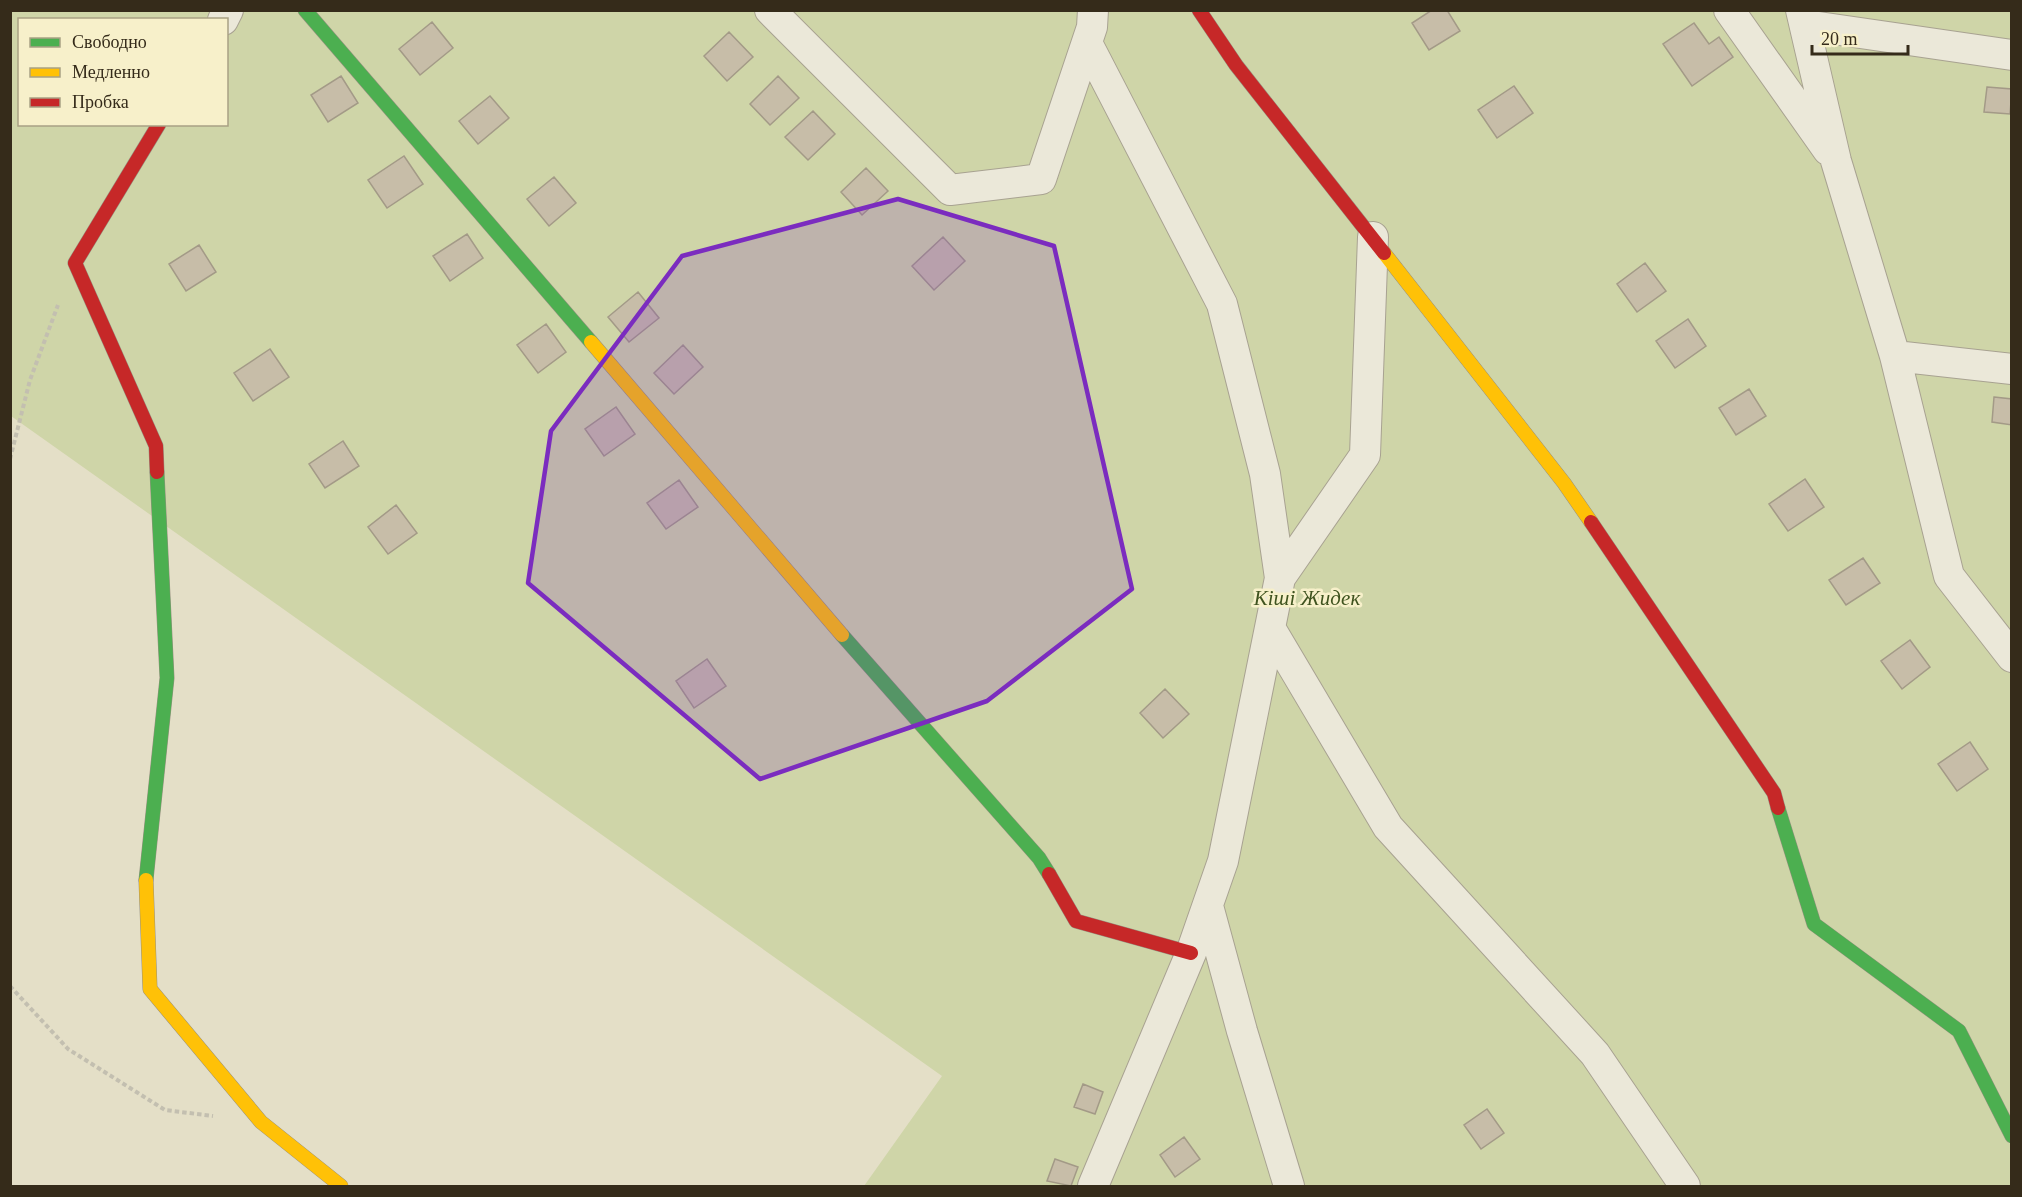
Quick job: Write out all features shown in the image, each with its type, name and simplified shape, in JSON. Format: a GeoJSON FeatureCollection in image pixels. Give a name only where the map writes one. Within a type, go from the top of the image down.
{"type":"FeatureCollection","features":[{"type":"Feature","properties":{"kind":"street"},"geometry":{"type":"LineString","coordinates":[[305,10],[883,681],[1039,858],[1076,921],[1191,953]]}},
{"type":"Feature","properties":{"kind":"street"},"geometry":{"type":"LineString","coordinates":[[770,10],[950,190],[1041,179],[1092,27],[1093,10]]}},
{"type":"Feature","properties":{"kind":"street"},"geometry":{"type":"LineString","coordinates":[[1199,10],[1236,65],[1564,483],[1774,793],[1814,924],[1959,1031],[2012,1136]]}},
{"type":"Feature","properties":{"kind":"street"},"geometry":{"type":"LineString","coordinates":[[1729,10],[1836,161]]}},
{"type":"Feature","properties":{"kind":"street"},"geometry":{"type":"LineString","coordinates":[[2012,55],[1803,18],[1836,161],[1895,356],[1949,576],[2012,657]]}},
{"type":"Feature","properties":{"kind":"street"},"geometry":{"type":"LineString","coordinates":[[1087,43],[1222,304],[1265,474],[1280,578],[1223,861],[1191,953],[1092,1186]]}},
{"type":"Feature","properties":{"kind":"street"},"geometry":{"type":"LineString","coordinates":[[158,126],[75,263],[156,446],[166,678],[146,874],[150,989],[261,1122],[341,1186]]}},
{"type":"Feature","properties":{"kind":"street"},"geometry":{"type":"LineString","coordinates":[[1280,578],[1365,455],[1373,237]]}},
{"type":"Feature","properties":{"kind":"street"},"geometry":{"type":"LineString","coordinates":[[1895,356],[2012,369]]}},
{"type":"Feature","properties":{"kind":"street"},"geometry":{"type":"LineString","coordinates":[[1270,628],[1388,828],[1594,1054],[1685,1186]]}},
{"type":"Feature","properties":{"kind":"street"},"geometry":{"type":"LineString","coordinates":[[1208,906],[1242,1031],[1289,1186]]}},
{"type":"Feature","properties":{"kind":"path"},"geometry":{"type":"LineString","coordinates":[[10,459],[30,380],[75,263]]}},
{"type":"Feature","properties":{"kind":"path"},"geometry":{"type":"LineString","coordinates":[[10,986],[68,1049],[165,1110],[261,1122]]}},
{"type":"Feature","properties":{"kind":"highlighted area"},"geometry":{"type":"Polygon","coordinates":[[[898,199],[1054,246],[1132,589],[987,701],[760,779],[528,583],[551,431],[682,256],[898,199]]]}},
{"type":"Feature","properties":{"kind":"green space","name":"Кіші Жидек"},"geometry":{"type":"Polygon","coordinates":[[[11,11],[2011,11],[2011,1186],[864,1186],[942,1076],[11,416],[11,11]]]}},
{"type":"Feature","properties":{"kind":"building"},"geometry":{"type":"Polygon","coordinates":[[[1432,10],[1447,10],[1460,31],[1429,50],[1412,23],[1432,10]]]}},
{"type":"Feature","properties":{"kind":"building"},"geometry":{"type":"Polygon","coordinates":[[[432,22],[453,48],[420,75],[399,49],[432,22]]]}},
{"type":"Feature","properties":{"kind":"building"},"geometry":{"type":"Polygon","coordinates":[[[1694,23],[1709,44],[1719,37],[1733,57],[1692,86],[1663,44],[1694,23]]]}},
{"type":"Feature","properties":{"kind":"building"},"geometry":{"type":"Polygon","coordinates":[[[729,32],[753,57],[727,81],[704,56],[729,32]]]}},
{"type":"Feature","properties":{"kind":"building"},"geometry":{"type":"Polygon","coordinates":[[[341,76],[358,103],[328,122],[311,95],[341,76]]]}},
{"type":"Feature","properties":{"kind":"building"},"geometry":{"type":"Polygon","coordinates":[[[778,76],[799,98],[770,125],[750,104],[778,76]]]}},
{"type":"Feature","properties":{"kind":"building"},"geometry":{"type":"Polygon","coordinates":[[[1514,86],[1533,113],[1497,138],[1478,110],[1514,86]]]}},
{"type":"Feature","properties":{"kind":"building"},"geometry":{"type":"Polygon","coordinates":[[[1987,87],[2012,89],[2010,114],[1984,112],[1987,87]]]}},
{"type":"Feature","properties":{"kind":"building"},"geometry":{"type":"Polygon","coordinates":[[[490,96],[509,118],[478,144],[459,121],[490,96]]]}},
{"type":"Feature","properties":{"kind":"building"},"geometry":{"type":"Polygon","coordinates":[[[813,111],[835,134],[808,160],[785,137],[813,111]]]}},
{"type":"Feature","properties":{"kind":"building"},"geometry":{"type":"Polygon","coordinates":[[[404,156],[423,184],[387,208],[368,180],[404,156]]]}},
{"type":"Feature","properties":{"kind":"building"},"geometry":{"type":"Polygon","coordinates":[[[866,168],[888,191],[862,215],[841,192],[866,168]]]}},
{"type":"Feature","properties":{"kind":"building"},"geometry":{"type":"Polygon","coordinates":[[[554,177],[576,203],[549,226],[527,199],[554,177]]]}},
{"type":"Feature","properties":{"kind":"building"},"geometry":{"type":"Polygon","coordinates":[[[467,234],[483,258],[450,281],[433,256],[467,234]]]}},
{"type":"Feature","properties":{"kind":"building"},"geometry":{"type":"Polygon","coordinates":[[[943,237],[965,261],[934,290],[912,266],[943,237]]]}},
{"type":"Feature","properties":{"kind":"building"},"geometry":{"type":"Polygon","coordinates":[[[199,245],[216,272],[186,291],[169,264],[199,245]]]}},
{"type":"Feature","properties":{"kind":"building"},"geometry":{"type":"Polygon","coordinates":[[[1645,263],[1666,291],[1637,312],[1617,284],[1645,263]]]}},
{"type":"Feature","properties":{"kind":"building"},"geometry":{"type":"Polygon","coordinates":[[[638,292],[659,318],[629,342],[608,317],[638,292]]]}},
{"type":"Feature","properties":{"kind":"building"},"geometry":{"type":"Polygon","coordinates":[[[1688,319],[1706,346],[1675,368],[1656,341],[1688,319]]]}},
{"type":"Feature","properties":{"kind":"building"},"geometry":{"type":"Polygon","coordinates":[[[546,324],[566,352],[538,373],[517,345],[546,324]]]}},
{"type":"Feature","properties":{"kind":"building"},"geometry":{"type":"Polygon","coordinates":[[[683,345],[703,367],[674,394],[654,373],[683,345]]]}},
{"type":"Feature","properties":{"kind":"building"},"geometry":{"type":"Polygon","coordinates":[[[270,349],[289,377],[253,401],[234,373],[270,349]]]}},
{"type":"Feature","properties":{"kind":"building"},"geometry":{"type":"Polygon","coordinates":[[[1749,389],[1766,416],[1736,435],[1719,408],[1749,389]]]}},
{"type":"Feature","properties":{"kind":"building"},"geometry":{"type":"Polygon","coordinates":[[[1994,397],[2012,399],[2012,425],[1992,422],[1994,397]]]}},
{"type":"Feature","properties":{"kind":"building"},"geometry":{"type":"Polygon","coordinates":[[[616,407],[635,434],[604,456],[585,429],[616,407]]]}},
{"type":"Feature","properties":{"kind":"building"},"geometry":{"type":"Polygon","coordinates":[[[343,441],[359,466],[325,488],[309,464],[343,441]]]}},
{"type":"Feature","properties":{"kind":"building"},"geometry":{"type":"Polygon","coordinates":[[[1805,479],[1824,507],[1788,531],[1769,504],[1805,479]]]}},
{"type":"Feature","properties":{"kind":"building"},"geometry":{"type":"Polygon","coordinates":[[[679,480],[698,507],[666,529],[647,503],[679,480]]]}},
{"type":"Feature","properties":{"kind":"building"},"geometry":{"type":"Polygon","coordinates":[[[396,505],[417,533],[388,554],[368,527],[396,505]]]}},
{"type":"Feature","properties":{"kind":"building"},"geometry":{"type":"Polygon","coordinates":[[[1863,558],[1880,583],[1846,605],[1829,580],[1863,558]]]}},
{"type":"Feature","properties":{"kind":"building"},"geometry":{"type":"Polygon","coordinates":[[[1910,640],[1930,667],[1902,689],[1881,661],[1910,640]]]}},
{"type":"Feature","properties":{"kind":"building"},"geometry":{"type":"Polygon","coordinates":[[[707,659],[726,686],[694,708],[676,681],[707,659]]]}},
{"type":"Feature","properties":{"kind":"building"},"geometry":{"type":"Polygon","coordinates":[[[1165,689],[1189,714],[1163,738],[1140,713],[1165,689]]]}},
{"type":"Feature","properties":{"kind":"building"},"geometry":{"type":"Polygon","coordinates":[[[1970,742],[1988,769],[1957,791],[1938,764],[1970,742]]]}},
{"type":"Feature","properties":{"kind":"building"},"geometry":{"type":"Polygon","coordinates":[[[1083,1084],[1103,1092],[1095,1114],[1074,1107],[1083,1084]]]}},
{"type":"Feature","properties":{"kind":"building"},"geometry":{"type":"Polygon","coordinates":[[[1487,1109],[1504,1133],[1481,1149],[1464,1125],[1487,1109]]]}},
{"type":"Feature","properties":{"kind":"building"},"geometry":{"type":"Polygon","coordinates":[[[1184,1137],[1200,1159],[1175,1177],[1160,1155],[1184,1137]]]}},
{"type":"Feature","properties":{"kind":"building"},"geometry":{"type":"Polygon","coordinates":[[[1055,1159],[1078,1167],[1071,1186],[1047,1181],[1055,1159]]]}},
{"type":"Feature","properties":{"kind":"traffic: fast"},"geometry":{"type":"LineString","coordinates":[[305,10],[591,342]]}},
{"type":"Feature","properties":{"kind":"traffic: fast"},"geometry":{"type":"LineString","coordinates":[[146,880],[167,678],[157,472]]}},
{"type":"Feature","properties":{"kind":"traffic: fast"},"geometry":{"type":"LineString","coordinates":[[842,635],[1039,858],[1049,874]]}},
{"type":"Feature","properties":{"kind":"traffic: fast"},"geometry":{"type":"LineString","coordinates":[[1778,808],[1814,924],[1959,1031],[2012,1136]]}},
{"type":"Feature","properties":{"kind":"traffic: slow"},"geometry":{"type":"LineString","coordinates":[[1384,253],[1564,483],[1591,522]]}},
{"type":"Feature","properties":{"kind":"traffic: slow"},"geometry":{"type":"LineString","coordinates":[[591,342],[842,635]]}},
{"type":"Feature","properties":{"kind":"traffic: slow"},"geometry":{"type":"LineString","coordinates":[[146,880],[150,989],[261,1122],[341,1186]]}},
{"type":"Feature","properties":{"kind":"traffic: jam"},"geometry":{"type":"LineString","coordinates":[[1199,10],[1236,65],[1384,253]]}},
{"type":"Feature","properties":{"kind":"traffic: jam"},"geometry":{"type":"LineString","coordinates":[[157,472],[156,446],[75,263],[158,126]]}},
{"type":"Feature","properties":{"kind":"traffic: jam"},"geometry":{"type":"LineString","coordinates":[[1591,522],[1774,793],[1778,808]]}},
{"type":"Feature","properties":{"kind":"traffic: jam"},"geometry":{"type":"LineString","coordinates":[[1049,874],[1076,921],[1191,953]]}}]}
